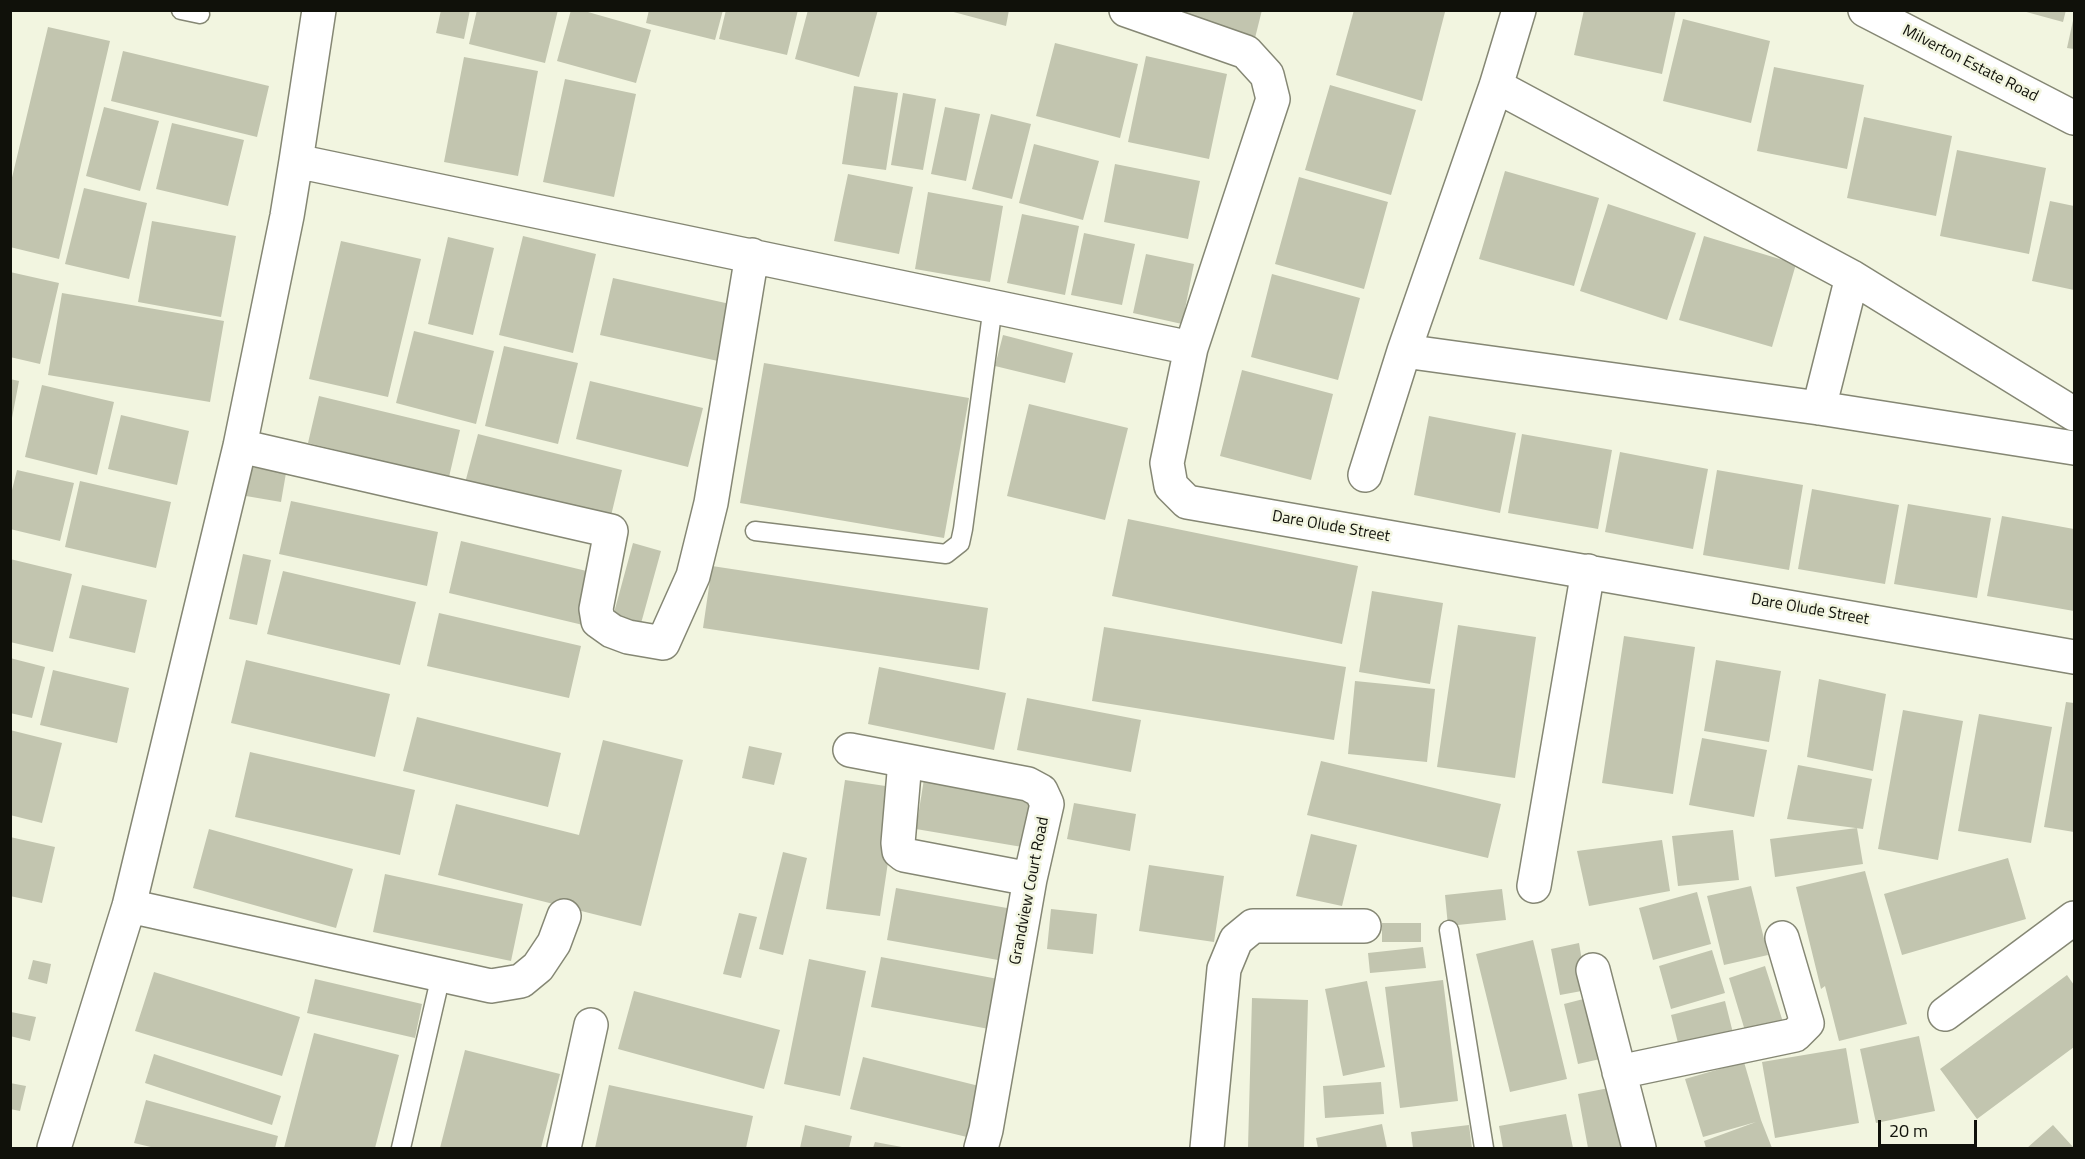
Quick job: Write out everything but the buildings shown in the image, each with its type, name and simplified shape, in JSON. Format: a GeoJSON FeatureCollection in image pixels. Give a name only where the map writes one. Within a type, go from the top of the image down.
{"type":"FeatureCollection","features":[{"type":"Feature","properties":{"kind":"street"},"geometry":{"type":"LineString","coordinates":[[54,1149],[129,906],[240,446],[287,216],[319,10]]}},
{"type":"Feature","properties":{"kind":"street","name":"Dare Olude Street"},"geometry":{"type":"LineString","coordinates":[[1126,10],[1246,52],[1267,75],[1273,99],[1191,348],[1167,463],[1171,486],[1188,502],[2074,657]]}},
{"type":"Feature","properties":{"kind":"street"},"geometry":{"type":"LineString","coordinates":[[1365,475],[1404,351],[1496,86],[1519,10]]}},
{"type":"Feature","properties":{"kind":"street","name":"Milverton Estate Road"},"geometry":{"type":"LineString","coordinates":[[1865,10],[2074,118]]}},
{"type":"Feature","properties":{"kind":"street"},"geometry":{"type":"LineString","coordinates":[[1496,86],[1852,277],[2074,414]]}},
{"type":"Feature","properties":{"kind":"street"},"geometry":{"type":"LineString","coordinates":[[296,161],[1191,348]]}},
{"type":"Feature","properties":{"kind":"street"},"geometry":{"type":"LineString","coordinates":[[240,446],[611,531],[596,609],[598,621],[612,631],[628,637],[663,643],[693,576],[711,503],[752,255]]}},
{"type":"Feature","properties":{"kind":"street"},"geometry":{"type":"LineString","coordinates":[[1819,408],[1852,277]]}},
{"type":"Feature","properties":{"kind":"street"},"geometry":{"type":"LineString","coordinates":[[1404,351],[1819,408],[2074,448]]}},
{"type":"Feature","properties":{"kind":"street"},"geometry":{"type":"LineString","coordinates":[[1534,886],[1588,571]]}},
{"type":"Feature","properties":{"kind":"street","name":"Grandview Court Road"},"geometry":{"type":"LineString","coordinates":[[850,750],[1028,784],[1041,791],[1047,804],[1030,879],[981,1149]]}},
{"type":"Feature","properties":{"kind":"street"},"geometry":{"type":"LineString","coordinates":[[904,761],[899,851],[904,855],[1030,879]]}},
{"type":"Feature","properties":{"kind":"street"},"geometry":{"type":"LineString","coordinates":[[129,906],[491,986],[521,981],[538,967],[554,944],[564,916]]}},
{"type":"Feature","properties":{"kind":"street"},"geometry":{"type":"LineString","coordinates":[[1945,1014],[2074,918]]}},
{"type":"Feature","properties":{"kind":"street"},"geometry":{"type":"LineString","coordinates":[[1207,1149],[1224,969],[1236,940],[1253,926],[1364,926]]}},
{"type":"Feature","properties":{"kind":"street"},"geometry":{"type":"LineString","coordinates":[[1619,1072],[1795,1035],[1807,1023],[1782,938]]}},
{"type":"Feature","properties":{"kind":"street"},"geometry":{"type":"LineString","coordinates":[[1593,970],[1639,1149]]}},
{"type":"Feature","properties":{"kind":"street"},"geometry":{"type":"LineString","coordinates":[[564,1149],[591,1025]]}},
{"type":"Feature","properties":{"kind":"lane"},"geometry":{"type":"LineString","coordinates":[[180,10],[200,14]]}},
{"type":"Feature","properties":{"kind":"lane"},"geometry":{"type":"LineString","coordinates":[[755,531],[946,554],[960,543],[993,306]]}},
{"type":"Feature","properties":{"kind":"lane"},"geometry":{"type":"LineString","coordinates":[[1449,930],[1484,1149]]}},
{"type":"Feature","properties":{"kind":"lane"},"geometry":{"type":"LineString","coordinates":[[401,1149],[441,975]]}}]}
